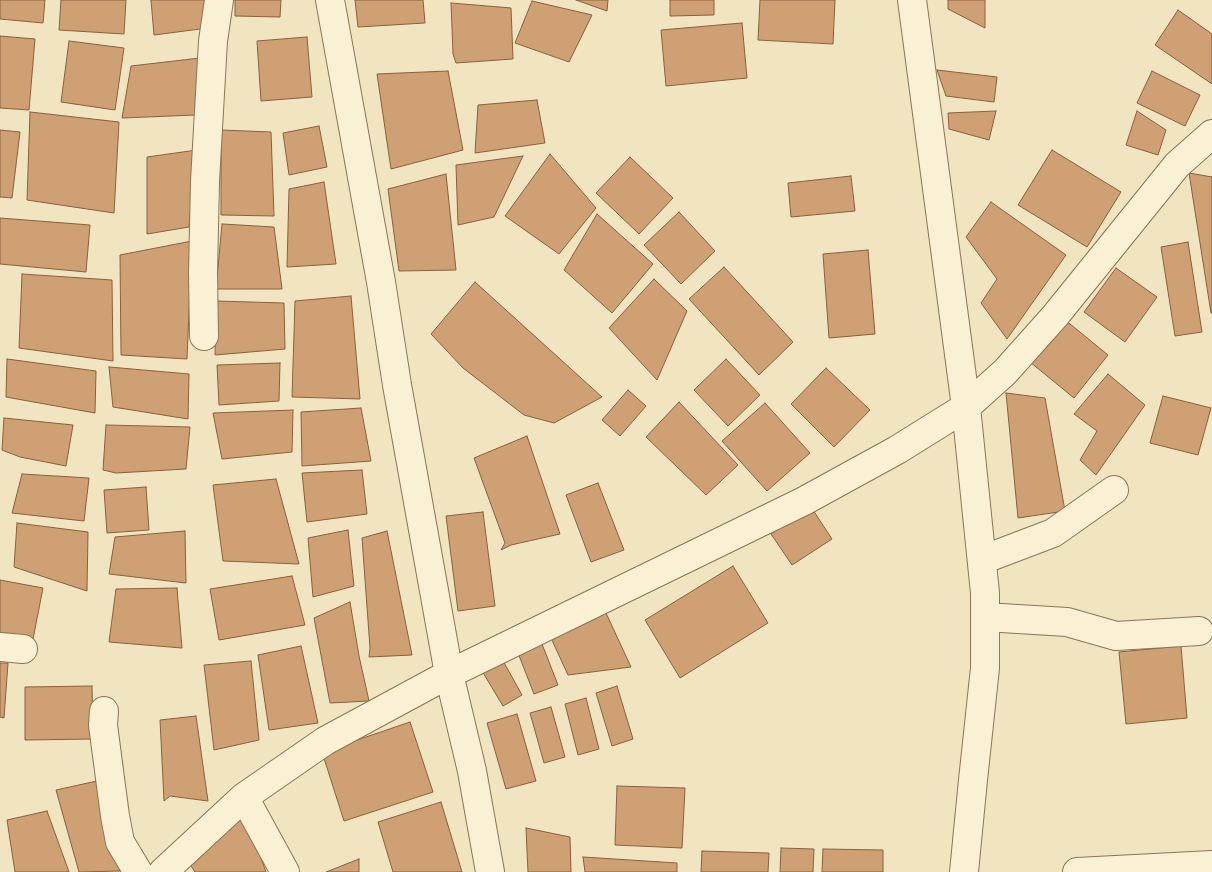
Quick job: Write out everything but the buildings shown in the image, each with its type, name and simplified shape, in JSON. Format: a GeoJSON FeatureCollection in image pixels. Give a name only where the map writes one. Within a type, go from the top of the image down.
{"type":"FeatureCollection","features":[{"type":"Feature","properties":{"kind":"street"},"geometry":{"type":"LineString","coordinates":[[204,336],[203,273],[206,181],[213,41],[219,0]]}},
{"type":"Feature","properties":{"kind":"street"},"geometry":{"type":"LineString","coordinates":[[330,0],[381,282],[397,385],[450,674],[472,772],[490,872]]}},
{"type":"Feature","properties":{"kind":"street"},"geometry":{"type":"LineString","coordinates":[[912,0],[966,407],[985,594],[985,668],[964,872]]}},
{"type":"Feature","properties":{"kind":"street"},"geometry":{"type":"LineString","coordinates":[[163,872],[244,796],[325,741],[450,674],[804,501],[897,450],[966,407],[1005,372],[1055,316],[1177,165],[1212,134]]}},
{"type":"Feature","properties":{"kind":"street"},"geometry":{"type":"LineString","coordinates":[[982,560],[1053,533],[1114,490]]}},
{"type":"Feature","properties":{"kind":"street"},"geometry":{"type":"LineString","coordinates":[[985,617],[1067,622],[1116,636],[1199,631]]}},
{"type":"Feature","properties":{"kind":"street"},"geometry":{"type":"LineString","coordinates":[[104,711],[104,734],[120,842],[138,872]]}},
{"type":"Feature","properties":{"kind":"street"},"geometry":{"type":"LineString","coordinates":[[244,796],[285,872]]}},
{"type":"Feature","properties":{"kind":"street"},"geometry":{"type":"LineString","coordinates":[[1077,872],[1212,865]]}}]}
